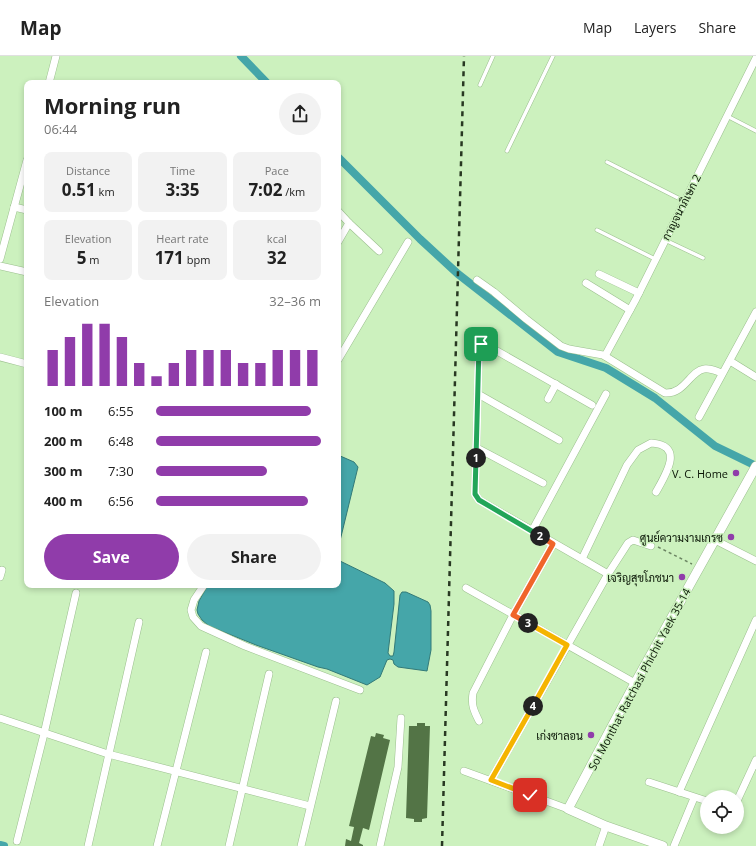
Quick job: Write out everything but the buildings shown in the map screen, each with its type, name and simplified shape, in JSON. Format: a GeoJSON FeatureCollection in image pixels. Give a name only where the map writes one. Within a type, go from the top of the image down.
{"type":"FeatureCollection","features":[{"type":"Feature","properties":{"kind":"street"},"geometry":{"type":"LineString","coordinates":[[50,80],[56,56]]}},
{"type":"Feature","properties":{"kind":"street","name":"กาญจนาภิเษก 2"},"geometry":{"type":"LineString","coordinates":[[605,356],[639,293],[664,240],[756,58]]}},
{"type":"Feature","properties":{"kind":"street"},"geometry":{"type":"LineString","coordinates":[[0,259],[24,171]]}},
{"type":"Feature","properties":{"kind":"street"},"geometry":{"type":"LineString","coordinates":[[14,207],[24,209]]}},
{"type":"Feature","properties":{"kind":"street"},"geometry":{"type":"LineString","coordinates":[[341,214],[379,251]]}},
{"type":"Feature","properties":{"kind":"street"},"geometry":{"type":"LineString","coordinates":[[341,237],[349,223]]}},
{"type":"Feature","properties":{"kind":"street"},"geometry":{"type":"LineString","coordinates":[[341,355],[408,242]]}},
{"type":"Feature","properties":{"kind":"street"},"geometry":{"type":"LineString","coordinates":[[0,266],[24,271]]}},
{"type":"Feature","properties":{"kind":"street"},"geometry":{"type":"LineString","coordinates":[[599,274],[639,293]]}},
{"type":"Feature","properties":{"kind":"street"},"geometry":{"type":"LineString","coordinates":[[477,280],[561,346],[568,349],[605,356],[665,393],[682,387],[695,373],[702,369],[722,372]]}},
{"type":"Feature","properties":{"kind":"street"},"geometry":{"type":"LineString","coordinates":[[586,283],[630,310]]}},
{"type":"Feature","properties":{"kind":"street"},"geometry":{"type":"LineString","coordinates":[[699,417],[722,372],[730,361],[756,312]]}},
{"type":"Feature","properties":{"kind":"street"},"geometry":{"type":"LineString","coordinates":[[592,405],[483,343],[479,346],[475,494],[479,500],[553,544],[608,574]]}},
{"type":"Feature","properties":{"kind":"street"},"geometry":{"type":"LineString","coordinates":[[0,357],[24,363]]}},
{"type":"Feature","properties":{"kind":"street"},"geometry":{"type":"LineString","coordinates":[[730,361],[756,377]]}},
{"type":"Feature","properties":{"kind":"street"},"geometry":{"type":"LineString","coordinates":[[548,399],[556,384]]}},
{"type":"Feature","properties":{"kind":"street"},"geometry":{"type":"LineString","coordinates":[[478,394],[559,440]]}},
{"type":"Feature","properties":{"kind":"street"},"geometry":{"type":"LineString","coordinates":[[532,531],[606,394]]}},
{"type":"Feature","properties":{"kind":"street"},"geometry":{"type":"LineString","coordinates":[[582,559],[627,465],[638,450],[651,442],[664,445],[670,456],[670,466],[656,492]]}},
{"type":"Feature","properties":{"kind":"street"},"geometry":{"type":"LineString","coordinates":[[477,448],[543,483]]}},
{"type":"Feature","properties":{"kind":"street","name":"Soi Monthat Ratchasi Phichit Yaek 35-14"},"geometry":{"type":"LineString","coordinates":[[568,809],[635,683],[753,470]]}},
{"type":"Feature","properties":{"kind":"street"},"geometry":{"type":"LineString","coordinates":[[491,780],[608,574],[631,540],[651,545]]}},
{"type":"Feature","properties":{"kind":"street"},"geometry":{"type":"LineString","coordinates":[[715,540],[756,561]]}},
{"type":"Feature","properties":{"kind":"street"},"geometry":{"type":"LineString","coordinates":[[479,721],[472,707],[473,693],[513,615],[553,544]]}},
{"type":"Feature","properties":{"kind":"street"},"geometry":{"type":"LineString","coordinates":[[202,588],[194,600],[191,610],[193,617],[201,626],[245,646],[360,690]]}},
{"type":"Feature","properties":{"kind":"street"},"geometry":{"type":"LineString","coordinates":[[466,588],[635,683]]}},
{"type":"Feature","properties":{"kind":"street"},"geometry":{"type":"LineString","coordinates":[[17,841],[44,734],[76,593]]}},
{"type":"Feature","properties":{"kind":"street"},"geometry":{"type":"LineString","coordinates":[[679,792],[756,620]]}},
{"type":"Feature","properties":{"kind":"street"},"geometry":{"type":"LineString","coordinates":[[88,846],[139,622]]}},
{"type":"Feature","properties":{"kind":"street"},"geometry":{"type":"LineString","coordinates":[[157,846],[206,652]]}},
{"type":"Feature","properties":{"kind":"street"},"geometry":{"type":"LineString","coordinates":[[229,846],[270,674]]}},
{"type":"Feature","properties":{"kind":"street"},"geometry":{"type":"LineString","coordinates":[[301,846],[336,701]]}},
{"type":"Feature","properties":{"kind":"street"},"geometry":{"type":"LineString","coordinates":[[0,718],[44,734],[108,754],[310,806]]}},
{"type":"Feature","properties":{"kind":"street"},"geometry":{"type":"LineString","coordinates":[[380,846],[398,767],[401,718]]}},
{"type":"Feature","properties":{"kind":"street"},"geometry":{"type":"LineString","coordinates":[[742,790],[756,760]]}},
{"type":"Feature","properties":{"kind":"street"},"geometry":{"type":"LineString","coordinates":[[464,771],[568,809],[606,826],[663,846]]}},
{"type":"Feature","properties":{"kind":"street"},"geometry":{"type":"LineString","coordinates":[[649,782],[700,800]]}},
{"type":"Feature","properties":{"kind":"street"},"geometry":{"type":"LineString","coordinates":[[674,846],[694,798]]}},
{"type":"Feature","properties":{"kind":"street"},"geometry":{"type":"LineString","coordinates":[[599,846],[606,826]]}},
{"type":"Feature","properties":{"kind":"lane"},"geometry":{"type":"LineString","coordinates":[[480,85],[493,56]]}},
{"type":"Feature","properties":{"kind":"lane"},"geometry":{"type":"LineString","coordinates":[[507,151],[553,56]]}},
{"type":"Feature","properties":{"kind":"lane"},"geometry":{"type":"LineString","coordinates":[[727,116],[756,131]]}},
{"type":"Feature","properties":{"kind":"lane"},"geometry":{"type":"LineString","coordinates":[[607,162],[684,201]]}},
{"type":"Feature","properties":{"kind":"lane"},"geometry":{"type":"LineString","coordinates":[[597,230],[655,259]]}},
{"type":"Feature","properties":{"kind":"lane"},"geometry":{"type":"LineString","coordinates":[[664,240],[702,258]]}},
{"type":"Feature","properties":{"kind":"path"},"geometry":{"type":"LineString","coordinates":[[651,545],[699,568]]}},
{"type":"Feature","properties":{"kind":"water"},"geometry":{"type":"Polygon","coordinates":[[[341,456],[354,462],[358,467],[341,537],[341,456]]]}},
{"type":"Feature","properties":{"kind":"water"},"geometry":{"type":"Polygon","coordinates":[[[341,561],[385,583],[394,591],[394,604],[388,653],[390,656],[393,656],[394,652],[400,595],[402,592],[406,592],[428,602],[431,611],[431,650],[427,671],[398,667],[394,664],[393,660],[390,659],[387,660],[380,677],[367,685],[327,669],[256,645],[209,626],[198,614],[197,610],[199,601],[206,588],[341,588],[341,561]]]}},
{"type":"Feature","properties":{"kind":"waterway"},"geometry":{"type":"LineString","coordinates":[[241,56],[264,80]]}},
{"type":"Feature","properties":{"kind":"waterway"},"geometry":{"type":"LineString","coordinates":[[341,160],[420,239],[458,274],[558,352],[606,368],[655,398],[715,446],[756,466]]}},
{"type":"Feature","properties":{"kind":"waterway"},"geometry":{"type":"LineString","coordinates":[[0,845],[4,846]]}},
{"type":"Feature","properties":{"kind":"railway"},"geometry":{"type":"LineString","coordinates":[[442,846],[464,56]]}},
{"type":"Feature","properties":{"kind":"place","name":"V. C. Home"},"geometry":{"type":"Point","coordinates":[736,473]}},
{"type":"Feature","properties":{"kind":"place","name":"ศูนย์ความงามเกรซ"},"geometry":{"type":"Point","coordinates":[731,537]}},
{"type":"Feature","properties":{"kind":"place","name":"เจริญสุขโภชนา"},"geometry":{"type":"Point","coordinates":[682,577]}},
{"type":"Feature","properties":{"kind":"place","name":"เก่งซาลอน"},"geometry":{"type":"Point","coordinates":[591,735]}},
{"type":"Feature","properties":{"kind":"route"},"geometry":{"type":"LineString","coordinates":[[481,344],[479,346],[475,494],[484,504],[553,544],[513,615],[567,645],[491,780],[530,795]]}}]}
